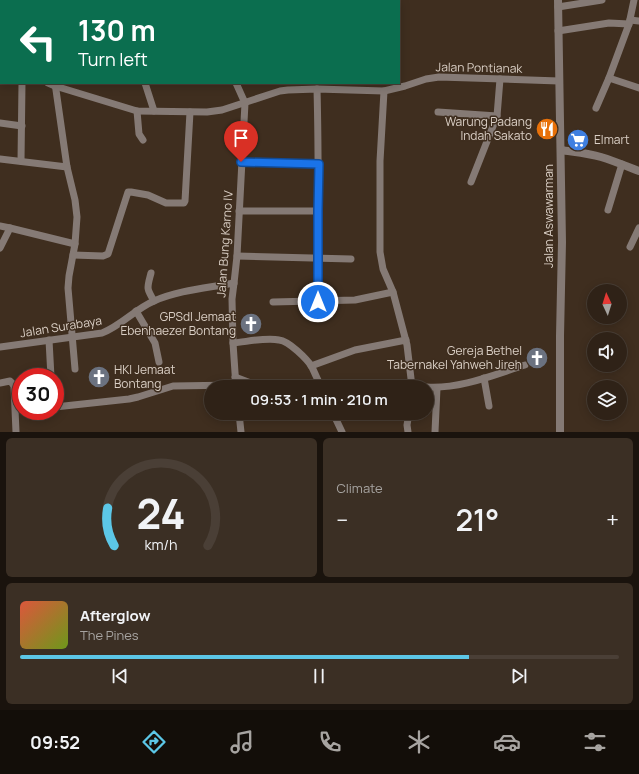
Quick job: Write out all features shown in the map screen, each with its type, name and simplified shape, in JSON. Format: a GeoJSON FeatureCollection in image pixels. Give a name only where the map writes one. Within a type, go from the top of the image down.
{"type":"FeatureCollection","features":[{"type":"Feature","properties":{"kind":"street"},"geometry":{"type":"LineString","coordinates":[[558,4],[602,0]]}},
{"type":"Feature","properties":{"kind":"street"},"geometry":{"type":"LineString","coordinates":[[596,108],[630,22],[634,0]]}},
{"type":"Feature","properties":{"kind":"street","name":"Jalan Aswawarman"},"geometry":{"type":"LineString","coordinates":[[558,4],[562,242],[560,432]]}},
{"type":"Feature","properties":{"kind":"street"},"geometry":{"type":"LineString","coordinates":[[558,31],[609,23],[639,22]]}},
{"type":"Feature","properties":{"kind":"street","name":"Jalan Pontianak"},"geometry":{"type":"LineString","coordinates":[[55,85],[137,111],[207,112],[222,110],[280,91],[317,89],[329,86],[384,91],[426,79],[439,77],[559,81]]}},
{"type":"Feature","properties":{"kind":"street"},"geometry":{"type":"LineString","coordinates":[[609,78],[639,88]]}},
{"type":"Feature","properties":{"kind":"street"},"geometry":{"type":"LineString","coordinates":[[471,182],[497,116],[500,79]]}},
{"type":"Feature","properties":{"kind":"street"},"geometry":{"type":"LineString","coordinates":[[21,161],[22,84]]}},
{"type":"Feature","properties":{"kind":"street"},"geometry":{"type":"LineString","coordinates":[[145,84],[154,111]]}},
{"type":"Feature","properties":{"kind":"street"},"geometry":{"type":"LineString","coordinates":[[236,84],[245,103]]}},
{"type":"Feature","properties":{"kind":"street"},"geometry":{"type":"LineString","coordinates":[[55,85],[67,167],[77,210],[75,244],[68,288],[75,370]]}},
{"type":"Feature","properties":{"kind":"street"},"geometry":{"type":"LineString","coordinates":[[317,89],[319,164],[318,302]]}},
{"type":"Feature","properties":{"kind":"street"},"geometry":{"type":"LineString","coordinates":[[384,91],[380,161],[380,252],[383,269],[393,292],[406,340],[411,380]]}},
{"type":"Feature","properties":{"kind":"street","name":"Jalan Bung Karno IV"},"geometry":{"type":"LineString","coordinates":[[235,380],[232,299],[237,256],[245,103]]}},
{"type":"Feature","properties":{"kind":"street"},"geometry":{"type":"LineString","coordinates":[[137,111],[140,134],[143,140]]}},
{"type":"Feature","properties":{"kind":"street"},"geometry":{"type":"LineString","coordinates":[[73,254],[103,256],[108,254],[128,192],[148,195],[166,203],[184,203],[190,112]]}},
{"type":"Feature","properties":{"kind":"street"},"geometry":{"type":"LineString","coordinates":[[438,112],[497,116]]}},
{"type":"Feature","properties":{"kind":"street"},"geometry":{"type":"LineString","coordinates":[[0,123],[22,126]]}},
{"type":"Feature","properties":{"kind":"street"},"geometry":{"type":"LineString","coordinates":[[560,150],[600,157],[622,164],[639,172]]}},
{"type":"Feature","properties":{"kind":"street"},"geometry":{"type":"LineString","coordinates":[[0,159],[67,167]]}},
{"type":"Feature","properties":{"kind":"street"},"geometry":{"type":"LineString","coordinates":[[241,162],[319,164]]}},
{"type":"Feature","properties":{"kind":"street"},"geometry":{"type":"LineString","coordinates":[[608,210],[622,164]]}},
{"type":"Feature","properties":{"kind":"street"},"geometry":{"type":"LineString","coordinates":[[239,211],[318,211]]}},
{"type":"Feature","properties":{"kind":"street"},"geometry":{"type":"LineString","coordinates":[[0,226],[75,244]]}},
{"type":"Feature","properties":{"kind":"street"},"geometry":{"type":"LineString","coordinates":[[0,248],[10,228]]}},
{"type":"Feature","properties":{"kind":"street"},"geometry":{"type":"LineString","coordinates":[[630,247],[639,228]]}},
{"type":"Feature","properties":{"kind":"street"},"geometry":{"type":"LineString","coordinates":[[237,256],[351,259]]}},
{"type":"Feature","properties":{"kind":"street"},"geometry":{"type":"LineString","coordinates":[[151,273],[148,288],[154,301]]}},
{"type":"Feature","properties":{"kind":"street","name":"Jalan Surabaya"},"geometry":{"type":"LineString","coordinates":[[0,347],[95,335],[108,331],[136,311],[154,301],[179,293],[234,283]]}},
{"type":"Feature","properties":{"kind":"street"},"geometry":{"type":"LineString","coordinates":[[273,302],[355,300],[393,292]]}},
{"type":"Feature","properties":{"kind":"street"},"geometry":{"type":"LineString","coordinates":[[136,311],[155,343],[159,362]]}},
{"type":"Feature","properties":{"kind":"street"},"geometry":{"type":"LineString","coordinates":[[233,343],[273,339],[282,340],[294,347],[311,366],[318,380]]}},
{"type":"Feature","properties":{"kind":"street"},"geometry":{"type":"LineString","coordinates":[[48,340],[50,368]]}},
{"type":"Feature","properties":{"kind":"street"},"geometry":{"type":"LineString","coordinates":[[311,366],[355,350],[406,340]]}},
{"type":"Feature","properties":{"kind":"street"},"geometry":{"type":"LineString","coordinates":[[434,388],[455,386],[525,365]]}},
{"type":"Feature","properties":{"kind":"street"},"geometry":{"type":"LineString","coordinates":[[235,377],[243,380]]}},
{"type":"Feature","properties":{"kind":"street"},"geometry":{"type":"LineString","coordinates":[[484,378],[489,406]]}},
{"type":"Feature","properties":{"kind":"street"},"geometry":{"type":"LineString","coordinates":[[0,382],[10,381],[12,383]]}},
{"type":"Feature","properties":{"kind":"street"},"geometry":{"type":"LineString","coordinates":[[64,406],[129,399],[173,386],[204,386]]}},
{"type":"Feature","properties":{"kind":"street"},"geometry":{"type":"LineString","coordinates":[[435,432],[437,388]]}},
{"type":"Feature","properties":{"kind":"street"},"geometry":{"type":"LineString","coordinates":[[16,432],[17,420]]}},
{"type":"Feature","properties":{"kind":"street"},"geometry":{"type":"LineString","coordinates":[[240,420],[241,432]]}},
{"type":"Feature","properties":{"kind":"street"},"geometry":{"type":"LineString","coordinates":[[336,420],[342,432]]}},
{"type":"Feature","properties":{"kind":"street"},"geometry":{"type":"LineString","coordinates":[[408,420],[408,432]]}},
{"type":"Feature","properties":{"kind":"place","name":"Warung Padang Indah Sakato"},"geometry":{"type":"Point","coordinates":[547,129]}},
{"type":"Feature","properties":{"kind":"place","name":"Elmart"},"geometry":{"type":"Point","coordinates":[578,140]}},
{"type":"Feature","properties":{"kind":"place","name":"GPSdI Jemaat Ebenhaezer Bontang"},"geometry":{"type":"Point","coordinates":[251,324]}},
{"type":"Feature","properties":{"kind":"place","name":"Gereja Bethel Tabernakel Yahweh Jireh"},"geometry":{"type":"Point","coordinates":[537,358]}},
{"type":"Feature","properties":{"kind":"place","name":"HKI Jemaat Bontang"},"geometry":{"type":"Point","coordinates":[99,377]}},
{"type":"Feature","properties":{"kind":"route"},"geometry":{"type":"LineString","coordinates":[[241,162],[288,162],[319,164],[318,302]]}}]}
